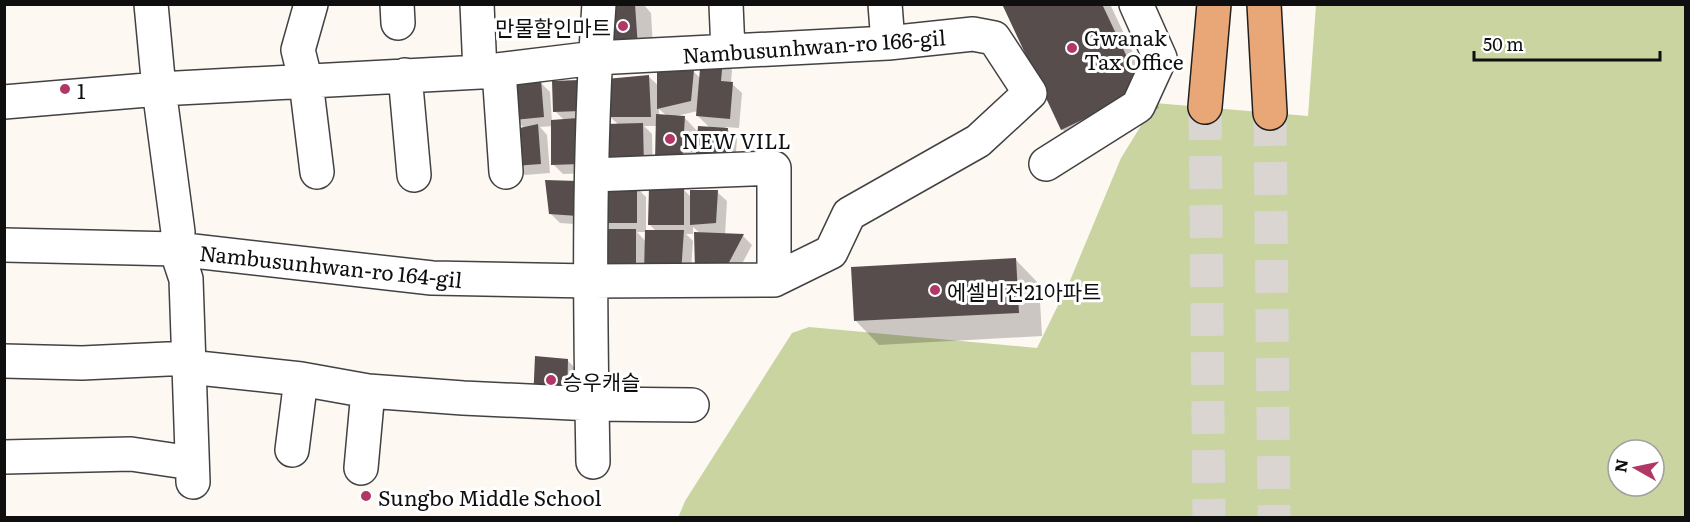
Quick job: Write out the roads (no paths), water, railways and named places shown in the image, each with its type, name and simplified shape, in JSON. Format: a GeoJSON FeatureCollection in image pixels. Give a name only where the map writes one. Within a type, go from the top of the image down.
{"type":"FeatureCollection","features":[{"type":"Feature","properties":{"kind":"main road"},"geometry":{"type":"LineString","coordinates":[[1205,107],[1214,4]]}},
{"type":"Feature","properties":{"kind":"main road"},"geometry":{"type":"LineString","coordinates":[[1264,4],[1270,113]]}},
{"type":"Feature","properties":{"kind":"street"},"geometry":{"type":"LineString","coordinates":[[4,457],[131,454],[192,473],[186,279],[176,249],[178,232],[159,89],[151,4]]}},
{"type":"Feature","properties":{"kind":"street"},"geometry":{"type":"LineString","coordinates":[[311,4],[298,50],[306,82],[317,172]]}},
{"type":"Feature","properties":{"kind":"street"},"geometry":{"type":"LineString","coordinates":[[477,4],[506,172]]}},
{"type":"Feature","properties":{"kind":"street"},"geometry":{"type":"LineString","coordinates":[[593,462],[590,281],[595,58],[599,4]]}},
{"type":"Feature","properties":{"kind":"street"},"geometry":{"type":"LineString","coordinates":[[726,4],[728,51]]}},
{"type":"Feature","properties":{"kind":"street"},"geometry":{"type":"LineString","coordinates":[[885,4],[888,43]]}},
{"type":"Feature","properties":{"kind":"street"},"geometry":{"type":"LineString","coordinates":[[1046,164],[1138,106],[1160,58],[1136,4]]}},
{"type":"Feature","properties":{"kind":"street","name":"Nambusunhwan-ro 166-gil"},"geometry":{"type":"LineString","coordinates":[[4,102],[159,89],[489,71],[595,58],[888,43],[973,34],[994,38],[1030,93],[978,141],[849,214],[831,252]]}},
{"type":"Feature","properties":{"kind":"street"},"geometry":{"type":"LineString","coordinates":[[405,75],[414,175]]}},
{"type":"Feature","properties":{"kind":"street"},"geometry":{"type":"LineString","coordinates":[[592,175],[774,168],[774,280]]}},
{"type":"Feature","properties":{"kind":"street","name":"Nambusunhwan-ro 164-gil"},"geometry":{"type":"LineString","coordinates":[[4,245],[176,249],[432,278],[590,281],[774,280],[831,252]]}},
{"type":"Feature","properties":{"kind":"street"},"geometry":{"type":"LineString","coordinates":[[4,361],[189,362],[368,391],[592,404],[692,405]]}},
{"type":"Feature","properties":{"kind":"street"},"geometry":{"type":"LineString","coordinates":[[292,450],[301,379]]}},
{"type":"Feature","properties":{"kind":"street"},"geometry":{"type":"LineString","coordinates":[[361,468],[368,391]]}},
{"type":"Feature","properties":{"kind":"tunnel"},"geometry":{"type":"LineString","coordinates":[[1205,107],[1209,518]]}},
{"type":"Feature","properties":{"kind":"tunnel"},"geometry":{"type":"LineString","coordinates":[[1270,113],[1274,518]]}},
{"type":"Feature","properties":{"kind":"place","name":"만물할인마트"},"geometry":{"type":"Point","coordinates":[623,26]}},
{"type":"Feature","properties":{"kind":"place","name":"Gwanak Tax Office"},"geometry":{"type":"Point","coordinates":[1072,48]}},
{"type":"Feature","properties":{"kind":"place","name":"1"},"geometry":{"type":"Point","coordinates":[65,89]}},
{"type":"Feature","properties":{"kind":"place","name":"NEW VILL"},"geometry":{"type":"Point","coordinates":[670,139]}},
{"type":"Feature","properties":{"kind":"place","name":"에셀비전21아파트"},"geometry":{"type":"Point","coordinates":[935,290]}},
{"type":"Feature","properties":{"kind":"place","name":"승우캐슬"},"geometry":{"type":"Point","coordinates":[551,380]}},
{"type":"Feature","properties":{"kind":"place","name":"Sungbo Middle School"},"geometry":{"type":"Point","coordinates":[366,496]}}]}
